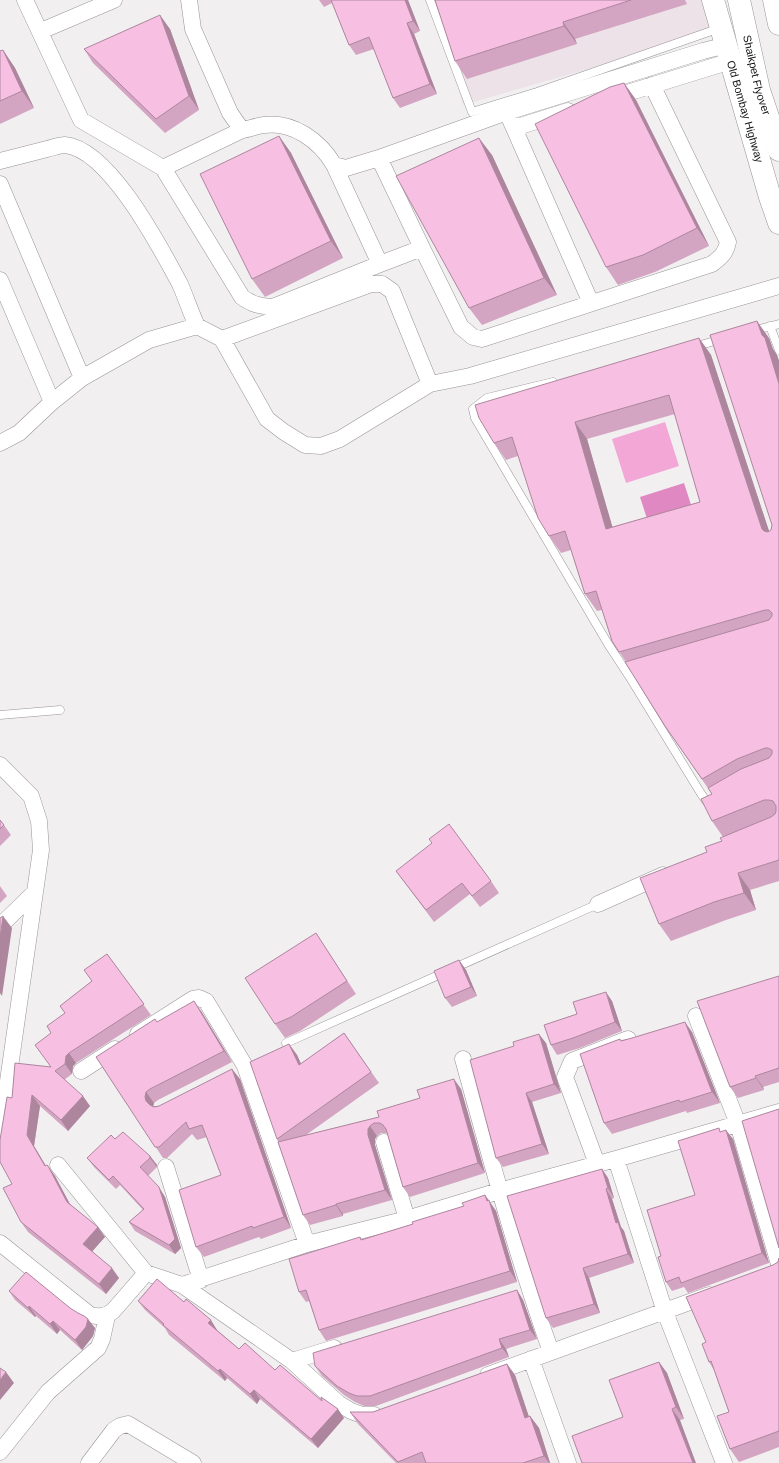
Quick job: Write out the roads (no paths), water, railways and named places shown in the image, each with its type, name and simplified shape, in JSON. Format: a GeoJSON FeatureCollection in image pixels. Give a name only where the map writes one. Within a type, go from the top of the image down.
{"type":"FeatureCollection","features":[{"type":"Feature","properties":{"kind":"main road","name":"Old Bombay Highway"},"geometry":{"type":"LineString","coordinates":[[714,0],[726,45],[774,195],[779,223]]}},
{"type":"Feature","properties":{"kind":"main road","name":"Shaikpet Flyover"},"geometry":{"type":"LineString","coordinates":[[739,0],[760,90],[779,150]]}},
{"type":"Feature","properties":{"kind":"main road"},"geometry":{"type":"LineString","coordinates":[[774,0],[779,24]]}},
{"type":"Feature","properties":{"kind":"street"},"geometry":{"type":"LineString","coordinates":[[26,0],[81,120],[163,168],[242,297],[256,305],[273,307],[422,248]]}},
{"type":"Feature","properties":{"kind":"street"},"geometry":{"type":"LineString","coordinates":[[41,31],[114,0]]}},
{"type":"Feature","properties":{"kind":"street"},"geometry":{"type":"LineString","coordinates":[[189,0],[192,29],[230,113],[242,130]]}},
{"type":"Feature","properties":{"kind":"street"},"geometry":{"type":"LineString","coordinates":[[334,164],[346,168],[379,158],[507,112],[726,45]]}},
{"type":"Feature","properties":{"kind":"street"},"geometry":{"type":"LineString","coordinates":[[514,128],[652,85],[726,45]]}},
{"type":"Feature","properties":{"kind":"street"},"geometry":{"type":"LineString","coordinates":[[379,158],[461,327],[473,337],[482,338],[712,264],[722,257],[726,251],[728,242],[652,85]]}},
{"type":"Feature","properties":{"kind":"street"},"geometry":{"type":"LineString","coordinates":[[507,112],[591,303]]}},
{"type":"Feature","properties":{"kind":"street"},"geometry":{"type":"LineString","coordinates":[[163,168],[242,130],[265,125],[286,127],[303,133],[326,152],[334,164],[380,264]]}},
{"type":"Feature","properties":{"kind":"street"},"geometry":{"type":"LineString","coordinates":[[0,161],[63,145],[76,147],[94,158],[129,199],[155,240],[180,286],[197,326],[222,339],[267,419],[305,445],[321,446],[340,439],[430,384],[470,376],[779,286]]}},
{"type":"Feature","properties":{"kind":"street"},"geometry":{"type":"LineString","coordinates":[[0,184],[82,378]]}},
{"type":"Feature","properties":{"kind":"street"},"geometry":{"type":"LineString","coordinates":[[0,280],[52,402]]}},
{"type":"Feature","properties":{"kind":"street"},"geometry":{"type":"LineString","coordinates":[[222,339],[371,284],[382,284],[392,291],[430,384]]}},
{"type":"Feature","properties":{"kind":"street"},"geometry":{"type":"LineString","coordinates":[[0,443],[19,433],[52,402],[82,378],[149,340],[197,326]]}},
{"type":"Feature","properties":{"kind":"street"},"geometry":{"type":"LineString","coordinates":[[0,765],[31,796],[39,821],[41,850],[0,1137]]}},
{"type":"Feature","properties":{"kind":"street"},"geometry":{"type":"LineString","coordinates":[[598,904],[678,868]]}},
{"type":"Feature","properties":{"kind":"street"},"geometry":{"type":"LineString","coordinates":[[0,926],[35,892]]}},
{"type":"Feature","properties":{"kind":"street"},"geometry":{"type":"LineString","coordinates":[[81,1071],[193,999],[199,998],[206,1001],[238,1069],[307,1244]]}},
{"type":"Feature","properties":{"kind":"street"},"geometry":{"type":"LineString","coordinates":[[696,1016],[738,1124],[779,1264]]}},
{"type":"Feature","properties":{"kind":"street"},"geometry":{"type":"LineString","coordinates":[[597,1164],[565,1077],[572,1061],[628,1039]]}},
{"type":"Feature","properties":{"kind":"street"},"geometry":{"type":"LineString","coordinates":[[463,1059],[499,1191],[528,1288],[551,1352]]}},
{"type":"Feature","properties":{"kind":"street"},"geometry":{"type":"LineString","coordinates":[[182,1286],[307,1244],[407,1219],[499,1191],[779,1112]]}},
{"type":"Feature","properties":{"kind":"street"},"geometry":{"type":"LineString","coordinates":[[384,1142],[407,1219]]}},
{"type":"Feature","properties":{"kind":"street"},"geometry":{"type":"LineString","coordinates":[[616,1159],[665,1312],[724,1463]]}},
{"type":"Feature","properties":{"kind":"street"},"geometry":{"type":"LineString","coordinates":[[58,1165],[146,1273],[182,1286],[292,1361],[338,1403],[351,1411],[362,1415],[378,1415],[385,1413]]}},
{"type":"Feature","properties":{"kind":"street"},"geometry":{"type":"LineString","coordinates":[[166,1167],[201,1280]]}},
{"type":"Feature","properties":{"kind":"street"},"geometry":{"type":"LineString","coordinates":[[0,1243],[90,1315],[97,1317],[107,1316],[113,1311],[146,1273]]}},
{"type":"Feature","properties":{"kind":"street"},"geometry":{"type":"LineString","coordinates":[[513,1293],[528,1288]]}},
{"type":"Feature","properties":{"kind":"street"},"geometry":{"type":"LineString","coordinates":[[473,1380],[665,1312],[722,1290]]}},
{"type":"Feature","properties":{"kind":"street"},"geometry":{"type":"LineString","coordinates":[[3,1441],[48,1392],[98,1348],[102,1339],[107,1316]]}},
{"type":"Feature","properties":{"kind":"street"},"geometry":{"type":"LineString","coordinates":[[292,1361],[345,1344]]}},
{"type":"Feature","properties":{"kind":"street"},"geometry":{"type":"LineString","coordinates":[[531,1359],[568,1463]]}},
{"type":"Feature","properties":{"kind":"street"},"geometry":{"type":"LineString","coordinates":[[89,1463],[114,1430],[120,1426],[128,1424],[193,1463]]}},
{"type":"Feature","properties":{"kind":"lane"},"geometry":{"type":"LineString","coordinates":[[430,0],[472,112],[537,92],[726,45]]}},
{"type":"Feature","properties":{"kind":"lane"},"geometry":{"type":"LineString","coordinates":[[744,333],[779,324]]}},
{"type":"Feature","properties":{"kind":"lane"},"geometry":{"type":"LineString","coordinates":[[770,326],[779,350]]}},
{"type":"Feature","properties":{"kind":"lane"},"geometry":{"type":"LineString","coordinates":[[683,349],[714,346],[732,336]]}},
{"type":"Feature","properties":{"kind":"lane"},"geometry":{"type":"LineString","coordinates":[[563,380],[488,398],[473,409],[475,418],[608,644],[706,801],[714,803],[720,799]]}},
{"type":"Feature","properties":{"kind":"lane"},"geometry":{"type":"LineString","coordinates":[[629,676],[652,670]]}},
{"type":"Feature","properties":{"kind":"lane"},"geometry":{"type":"LineString","coordinates":[[0,715],[60,710]]}},
{"type":"Feature","properties":{"kind":"lane"},"geometry":{"type":"LineString","coordinates":[[286,1043],[598,904]]}}]}
